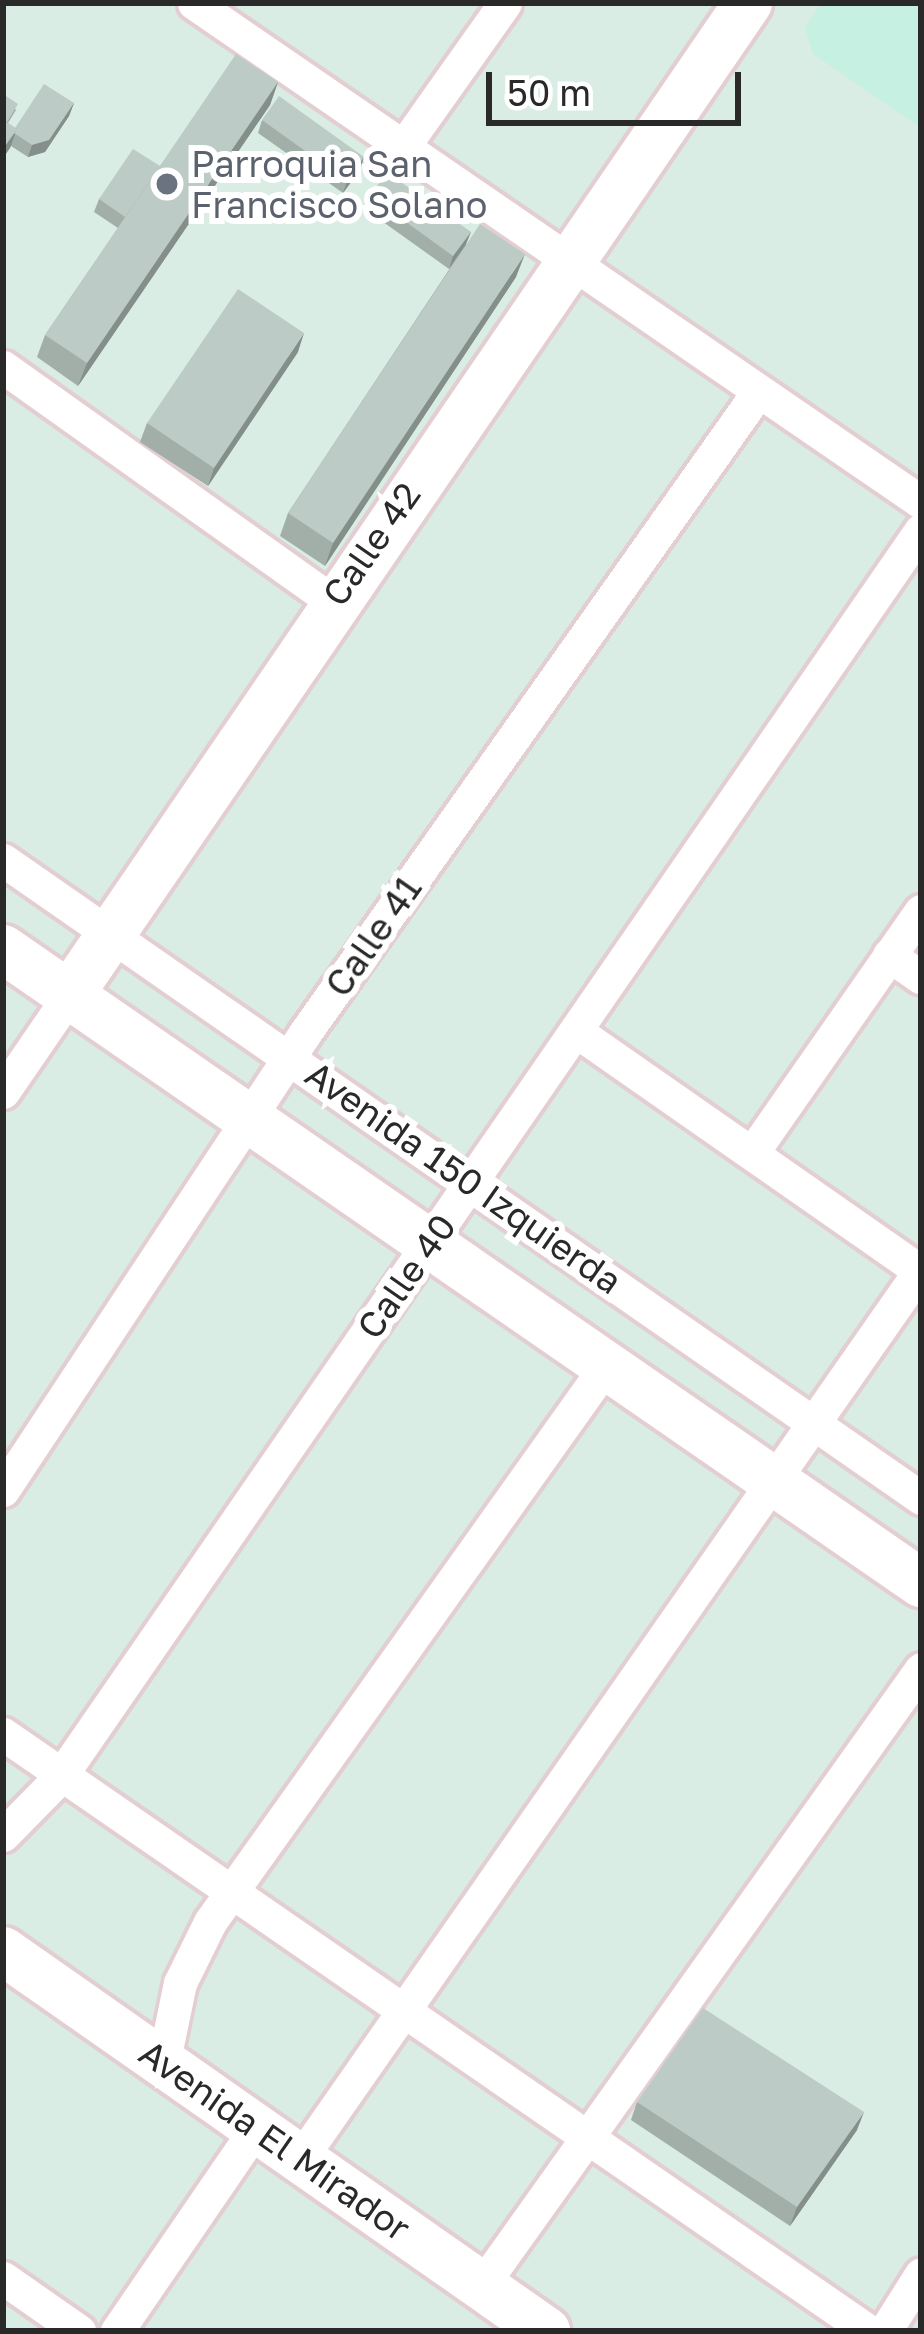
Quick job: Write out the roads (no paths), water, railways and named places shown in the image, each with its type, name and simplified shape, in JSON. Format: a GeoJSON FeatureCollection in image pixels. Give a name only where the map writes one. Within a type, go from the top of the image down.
{"type":"FeatureCollection","features":[{"type":"Feature","properties":{"kind":"street"},"geometry":{"type":"LineString","coordinates":[[194,3],[230,13],[403,147],[921,502]]}},
{"type":"Feature","properties":{"kind":"street"},"geometry":{"type":"LineString","coordinates":[[403,147],[505,3]]}},
{"type":"Feature","properties":{"kind":"street","name":"Calle 42"},"geometry":{"type":"LineString","coordinates":[[3,1092],[332,600],[748,3]]}},
{"type":"Feature","properties":{"kind":"street"},"geometry":{"type":"LineString","coordinates":[[3,367],[332,600]]}},
{"type":"Feature","properties":{"kind":"street","name":"Calle 41"},"geometry":{"type":"LineString","coordinates":[[3,1490],[252,1122],[290,1057],[758,392]]}},
{"type":"Feature","properties":{"kind":"street","name":"Calle 40"},"geometry":{"type":"LineString","coordinates":[[3,1835],[60,1777],[921,530]]}},
{"type":"Feature","properties":{"kind":"street","name":"Avenida 150 Izquierda"},"geometry":{"type":"LineString","coordinates":[[3,860],[473,1179],[921,1498]]}},
{"type":"Feature","properties":{"kind":"street"},"geometry":{"type":"LineString","coordinates":[[752,1154],[921,910]]}},
{"type":"Feature","properties":{"kind":"street","name":"Avenida 150 Izquierda"},"geometry":{"type":"LineString","coordinates":[[3,949],[431,1240],[921,1583]]}},
{"type":"Feature","properties":{"kind":"street"},"geometry":{"type":"LineString","coordinates":[[890,955],[921,977]]}},
{"type":"Feature","properties":{"kind":"street"},"geometry":{"type":"LineString","coordinates":[[300,2159],[920,1270],[576,1031]]}},
{"type":"Feature","properties":{"kind":"street"},"geometry":{"type":"LineString","coordinates":[[164,2060],[180,1983],[232,1893],[608,1363]]}},
{"type":"Feature","properties":{"kind":"street"},"geometry":{"type":"LineString","coordinates":[[482,2285],[921,1669]]}},
{"type":"Feature","properties":{"kind":"street"},"geometry":{"type":"LineString","coordinates":[[3,1734],[585,2143],[670,2186],[868,2331]]}},
{"type":"Feature","properties":{"kind":"street","name":"Avenida El Mirador"},"geometry":{"type":"LineString","coordinates":[[3,1951],[547,2331]]}},
{"type":"Feature","properties":{"kind":"street"},"geometry":{"type":"LineString","coordinates":[[117,2331],[256,2128]]}},
{"type":"Feature","properties":{"kind":"street"},"geometry":{"type":"LineString","coordinates":[[885,2331],[921,2274]]}},
{"type":"Feature","properties":{"kind":"street"},"geometry":{"type":"LineString","coordinates":[[3,2278],[79,2331]]}},
{"type":"Feature","properties":{"kind":"place","name":"Parroquia San Francisco Solano"},"geometry":{"type":"Point","coordinates":[167,184]}}]}
